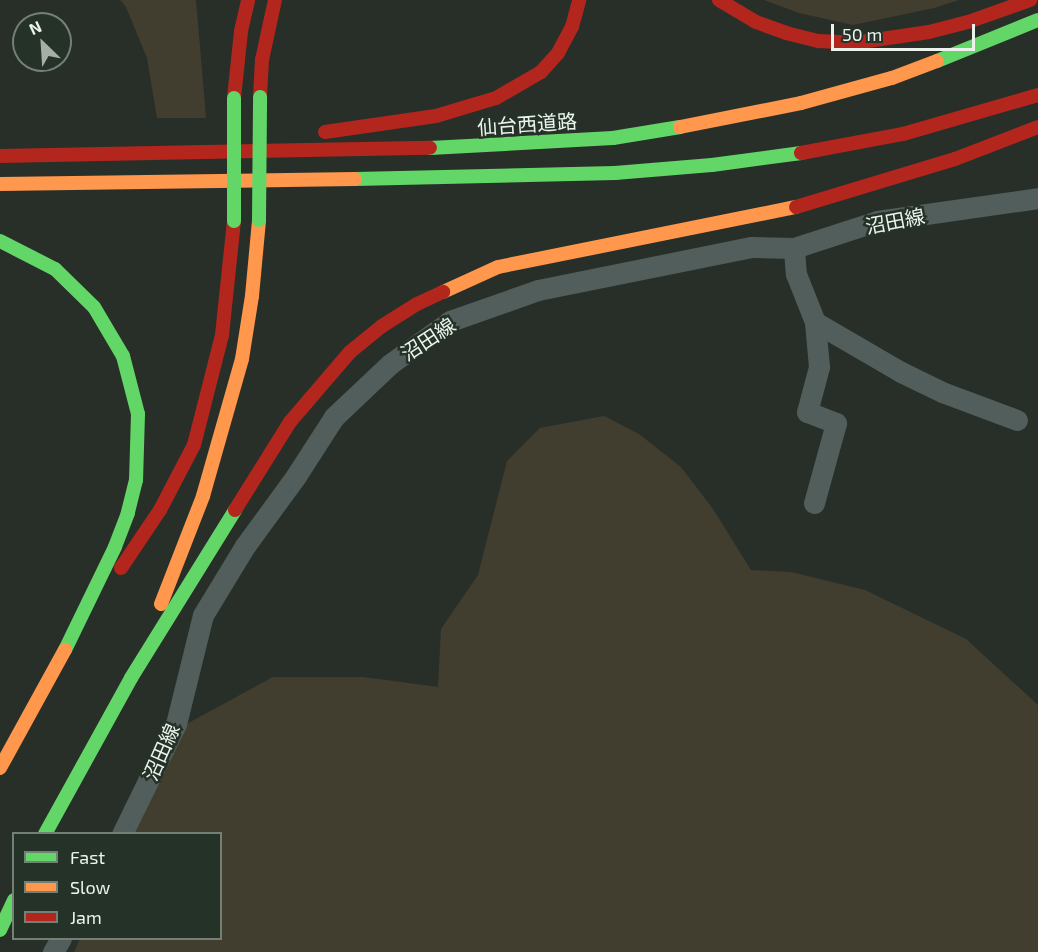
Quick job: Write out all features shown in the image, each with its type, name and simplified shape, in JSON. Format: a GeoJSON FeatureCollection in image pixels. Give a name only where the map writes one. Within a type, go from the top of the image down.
{"type":"FeatureCollection","features":[{"type":"Feature","properties":{"kind":"highway"},"geometry":{"type":"LineString","coordinates":[[70,641],[160,510],[194,445],[222,335],[234,221],[234,98],[241,31],[248,0]]}},
{"type":"Feature","properties":{"kind":"highway"},"geometry":{"type":"LineString","coordinates":[[132,678],[203,496],[242,359],[252,296],[259,220],[262,60],[275,0]]}},
{"type":"Feature","properties":{"kind":"highway"},"geometry":{"type":"LineString","coordinates":[[315,132],[436,116],[496,98],[541,72],[558,53],[572,27],[579,0]]}},
{"type":"Feature","properties":{"kind":"highway"},"geometry":{"type":"LineString","coordinates":[[719,0],[756,22],[786,33],[819,40],[854,43],[928,32],[968,22],[1030,0]]}},
{"type":"Feature","properties":{"kind":"highway","name":"仙台西道路"},"geometry":{"type":"LineString","coordinates":[[0,156],[389,150],[613,138],[707,123],[824,97],[892,78],[987,43],[1038,20]]}},
{"type":"Feature","properties":{"kind":"highway"},"geometry":{"type":"LineString","coordinates":[[0,184],[503,177],[615,173],[690,167],[804,153],[903,134],[1038,95]]}},
{"type":"Feature","properties":{"kind":"highway"},"geometry":{"type":"LineString","coordinates":[[46,832],[132,678],[254,477],[296,415],[350,352],[382,326],[417,304],[498,267],[804,206],[955,159],[1038,127]]}},
{"type":"Feature","properties":{"kind":"highway"},"geometry":{"type":"LineString","coordinates":[[225,137],[273,135]]}},
{"type":"Feature","properties":{"kind":"highway"},"geometry":{"type":"LineString","coordinates":[[0,150],[202,138]]}},
{"type":"Feature","properties":{"kind":"highway"},"geometry":{"type":"LineString","coordinates":[[0,241],[56,269],[94,308],[123,356],[138,414],[136,480],[128,513],[70,641],[0,768]]}},
{"type":"Feature","properties":{"kind":"highway"},"geometry":{"type":"LineString","coordinates":[[0,908],[12,889]]}},
{"type":"Feature","properties":{"kind":"highway"},"geometry":{"type":"LineString","coordinates":[[0,930],[12,904]]}},
{"type":"Feature","properties":{"kind":"street","name":"沼田線"},"geometry":{"type":"LineString","coordinates":[[123,832],[176,723],[203,615],[245,546],[296,476],[333,417],[390,364],[450,321],[538,290],[752,247],[794,248],[878,221],[1038,198]]}},
{"type":"Feature","properties":{"kind":"street"},"geometry":{"type":"LineString","coordinates":[[794,248],[796,274],[815,322],[819,367],[807,412],[836,423],[814,503]]}},
{"type":"Feature","properties":{"kind":"street"},"geometry":{"type":"LineString","coordinates":[[815,322],[932,387],[1017,420]]}},
{"type":"Feature","properties":{"kind":"shaded area"},"geometry":{"type":"Polygon","coordinates":[[[120,0],[196,0],[206,118],[157,118],[147,58],[126,7],[120,0]]]}},
{"type":"Feature","properties":{"kind":"shaded area"},"geometry":{"type":"Polygon","coordinates":[[[764,0],[959,0],[934,8],[853,25],[799,13],[764,0]]]}},
{"type":"Feature","properties":{"kind":"shaded area"},"geometry":{"type":"Polygon","coordinates":[[[604,416],[639,434],[681,467],[713,509],[751,570],[791,572],[865,590],[966,639],[1038,705],[1038,952],[74,952],[80,940],[222,940],[222,832],[130,832],[181,727],[273,677],[363,677],[438,687],[441,629],[478,575],[507,461],[540,428],[604,416]]]}},
{"type":"Feature","properties":{"kind":"traffic: fast"},"geometry":{"type":"LineString","coordinates":[[937,61],[1038,20]]}},
{"type":"Feature","properties":{"kind":"traffic: fast"},"geometry":{"type":"LineString","coordinates":[[259,220],[260,97]]}},
{"type":"Feature","properties":{"kind":"traffic: fast"},"geometry":{"type":"LineString","coordinates":[[234,98],[234,221]]}},
{"type":"Feature","properties":{"kind":"traffic: fast"},"geometry":{"type":"LineString","coordinates":[[430,148],[613,138],[680,127]]}},
{"type":"Feature","properties":{"kind":"traffic: fast"},"geometry":{"type":"LineString","coordinates":[[355,179],[615,173],[712,165],[801,153]]}},
{"type":"Feature","properties":{"kind":"traffic: fast"},"geometry":{"type":"LineString","coordinates":[[0,241],[55,269],[94,307],[123,356],[138,414],[136,480],[128,513],[115,547],[65,650]]}},
{"type":"Feature","properties":{"kind":"traffic: fast"},"geometry":{"type":"LineString","coordinates":[[46,832],[131,678],[235,510]]}},
{"type":"Feature","properties":{"kind":"traffic: fast"},"geometry":{"type":"LineString","coordinates":[[0,930],[12,904]]}},
{"type":"Feature","properties":{"kind":"traffic: slow"},"geometry":{"type":"LineString","coordinates":[[680,127],[801,103],[892,78],[937,61]]}},
{"type":"Feature","properties":{"kind":"traffic: slow"},"geometry":{"type":"LineString","coordinates":[[0,184],[355,179]]}},
{"type":"Feature","properties":{"kind":"traffic: slow"},"geometry":{"type":"LineString","coordinates":[[443,292],[498,267],[796,207]]}},
{"type":"Feature","properties":{"kind":"traffic: slow"},"geometry":{"type":"LineString","coordinates":[[161,604],[203,496],[242,359],[252,296],[259,220]]}},
{"type":"Feature","properties":{"kind":"traffic: slow"},"geometry":{"type":"LineString","coordinates":[[0,768],[65,650]]}},
{"type":"Feature","properties":{"kind":"traffic: jam"},"geometry":{"type":"LineString","coordinates":[[234,98],[241,31],[248,0]]}},
{"type":"Feature","properties":{"kind":"traffic: jam"},"geometry":{"type":"LineString","coordinates":[[260,97],[262,60],[275,0]]}},
{"type":"Feature","properties":{"kind":"traffic: jam"},"geometry":{"type":"LineString","coordinates":[[325,132],[436,116],[496,98],[541,72],[558,53],[572,27],[579,0]]}},
{"type":"Feature","properties":{"kind":"traffic: jam"},"geometry":{"type":"LineString","coordinates":[[719,0],[756,22],[786,33],[819,41],[854,43],[929,32],[968,22],[1030,0]]}},
{"type":"Feature","properties":{"kind":"traffic: jam"},"geometry":{"type":"LineString","coordinates":[[801,153],[903,134],[1038,95]]}},
{"type":"Feature","properties":{"kind":"traffic: jam"},"geometry":{"type":"LineString","coordinates":[[796,207],[955,159],[1038,127]]}},
{"type":"Feature","properties":{"kind":"traffic: jam"},"geometry":{"type":"LineString","coordinates":[[0,156],[430,148]]}},
{"type":"Feature","properties":{"kind":"traffic: jam"},"geometry":{"type":"LineString","coordinates":[[121,568],[160,510],[194,445],[222,335],[234,221]]}},
{"type":"Feature","properties":{"kind":"traffic: jam"},"geometry":{"type":"LineString","coordinates":[[235,510],[290,422],[350,352],[382,326],[417,304],[443,292]]}}]}
